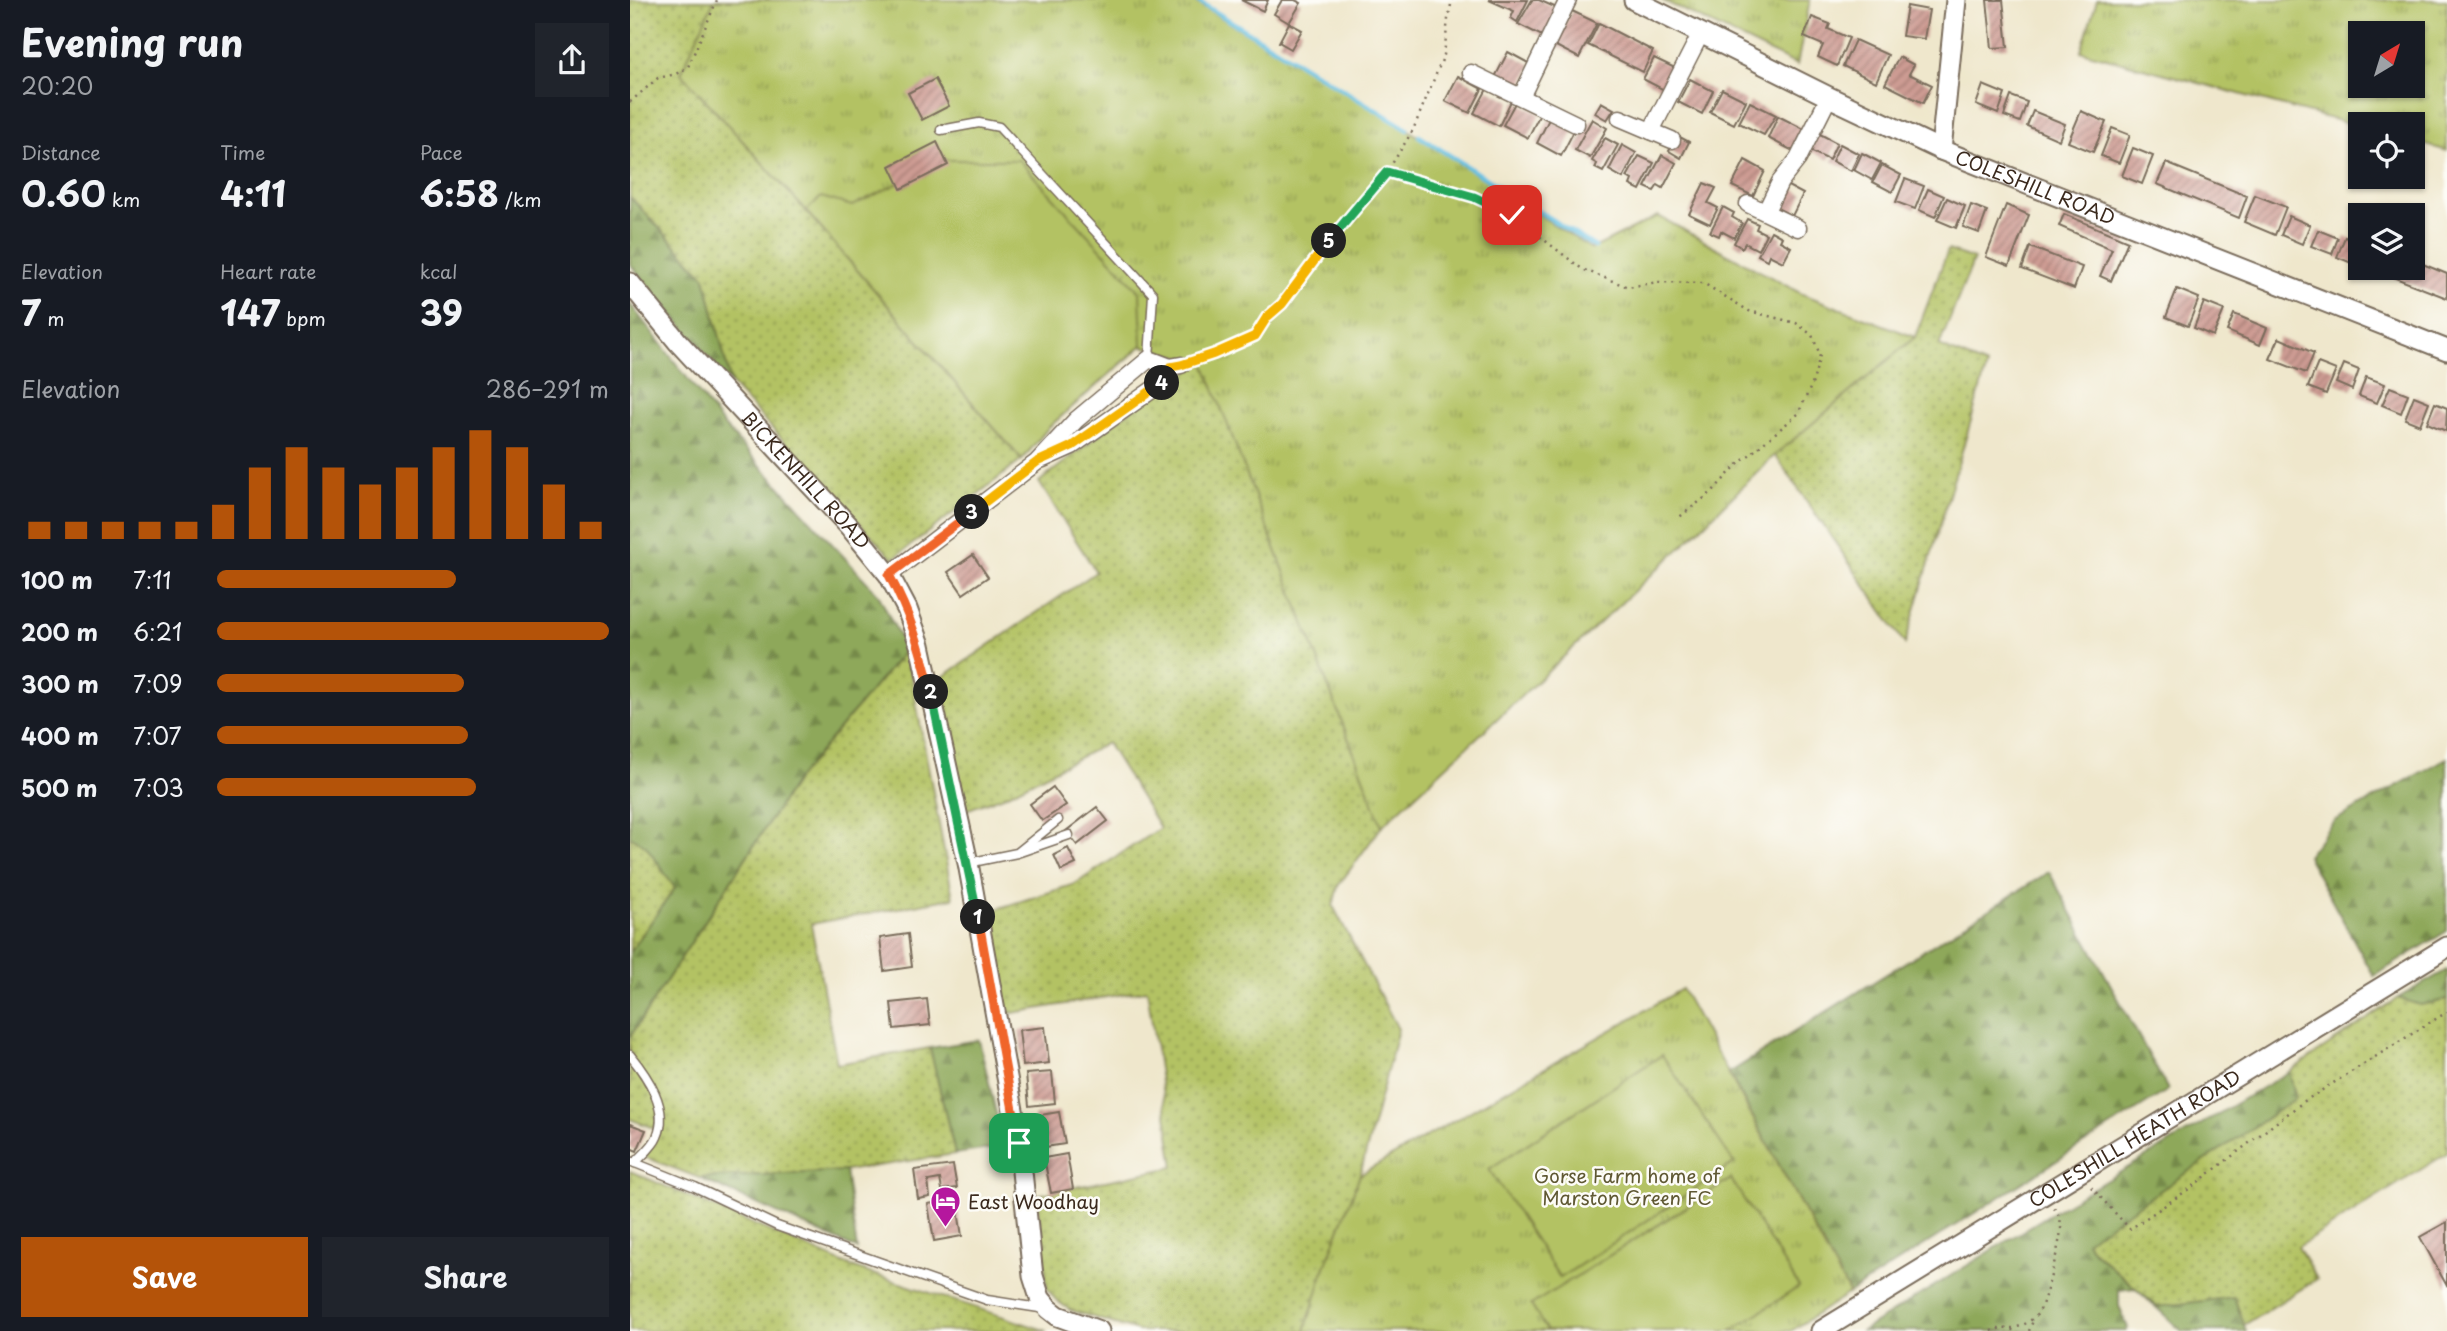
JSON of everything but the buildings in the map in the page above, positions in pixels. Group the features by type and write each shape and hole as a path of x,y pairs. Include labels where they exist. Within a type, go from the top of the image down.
{"street":[{"path":"1522,95 1568,0"},
{"name":"COLESHILL ROAD","path":"1634,0 1941,150 2447,350"},
{"path":"1941,150 1956,0"},
{"path":"1651,131 1701,33"},
{"path":"1471,73 1522,95 1576,124"},
{"path":"1766,212 1780,182 1798,159 1829,97"},
{"path":"1620,118 1672,140"},
{"path":"1748,204 1798,229"},
{"name":"BICKENHILL ROAD","path":"630,283 678,342 849,526 889,575 907,609 920,645 968,863 1019,1143 1033,1276 1040,1298 1054,1319"},
{"path":"889,575 1037,462 1076,420 1149,359 1175,366 1162,383 1072,446 1037,462"},
{"name":"COLESHILL HEATH ROAD","path":"1821,1331 2447,947"},
{"path":"1054,1319 1099,1331"}],"lane":[{"path":"941,130 979,123 999,127 1153,293 1149,359"},
{"path":"1017,853 1058,820"},
{"path":"968,863 1017,853 1069,835"},
{"path":"630,1055 654,1091 661,1124 656,1139 633,1162 695,1187 777,1226 987,1300 1054,1319"}],"path":[{"path":"630,102 658,78 676,74 688,67 717,0"},
{"path":"1175,366 1255,336 1267,317 1282,304 1326,244 1387,172 1413,130 1444,55 1452,0"},
{"path":"1387,172 1474,197 1512,215 1582,269 1628,288 1658,282 1703,283 1749,311 1796,323 1812,335 1820,355 1813,382 1798,414 1735,467 1712,492 1677,519"},
{"path":"2078,1173 2130,1228 2189,1189 2303,1102 2447,1012"},
{"path":"1991,1331 2020,1326 2040,1311 2062,1229 2058,1214 2042,1195"},
{"path":"2029,1331 2035,1315"},
{"path":"2011,1328 2017,1331"}],"green space":[{"path":"630,0 715,0 681,73 806,211 1022,460 893,559 731,384 705,277 630,197"},
{"path":"714,0 1192,0 1404,127 1592,249 1658,216 1800,293 1915,337 1775,455 1678,550 1382,826 1204,363 1142,346 1048,428 1022,460 806,211 681,73"},
{"path":"1662,0 1810,0 1797,65"},
{"path":"2097,0 2447,0 2447,151 2425,145 2425,112 2348,112 2348,123 2081,51"},
{"path":"946,160 1019,160 1140,292 1142,345 1048,428 1022,460 806,211 821,197 852,206"},
{"path":"630,197 705,277 731,384 630,264"},
{"path":"1948,250 1974,259 1939,346 1987,366 1905,644 1775,455 1915,337"},
{"path":"630,304 726,428 878,594 906,649 796,780 630,1037 630,952 675,888 646,846 630,836"},
{"path":"1204,362 1382,826 1338,886 1333,906 1398,1029 1360,1175 1325,1267 1305,1331 1138,1331 1070,1310 1056,1300 1047,1288 1037,1195 1174,1167 1147,990 1001,1015 984,913 1075,884 1160,828 1107,743 1006,795 961,812 937,681 1096,572 1039,482 1153,393"},
{"path":"906,649 953,898 811,924 837,1064 930,1048 955,1154 845,1171 699,1178 645,1157 656,1129 630,1119 630,1037 796,780"},
{"path":"2447,758 2447,931 2374,976 2307,856 2334,821"},
{"path":"630,836 646,846 675,888 630,952"},
{"path":"2049,872 2168,1090 1849,1293 1729,1073"},
{"path":"2447,970 2447,1000 2420,1005 2398,998"},
{"name":"Gorse Farm home of Marston Green FC","path":"1682,989 1849,1293 1791,1331 1305,1331 1325,1267 1360,1175"},
{"path":"2398,998 2420,1005 2447,1000 2447,1153 2298,1247 2317,1279 2244,1325 2234,1297 2157,1307 2085,1241 2296,1098 2289,1072"},
{"path":"979,1040 1004,1147 955,1154 930,1048"},
{"path":"1662,1055 1734,1163 1560,1278 1489,1169"},
{"path":"2289,1072 2296,1098 2086,1241 2094,1252 2157,1307 2234,1297 2246,1331 2182,1331 2135,1288 2119,1290 2119,1306 2128,1328 2126,1331 1862,1331 2058,1209"},
{"path":"630,1171 857,1269 1047,1331 630,1331"},
{"path":"845,1171 857,1249 699,1178"},
{"path":"1731,1179 1799,1287 1730,1331 1547,1331 1531,1305"}],"waterway":[{"path":"1196,0 1407,129"},
{"path":"1419,136 1595,247"}],"place":[{"name":"East Woodhay","path":"945,1229"}],"route":[{"path":"1019,1143 968,863 944,748 920,645 907,609 889,575 1037,462 1072,446 1162,383 1170,367 1214,354 1255,336 1267,317 1282,304 1326,244 1387,172 1474,197 1512,215"}]}
